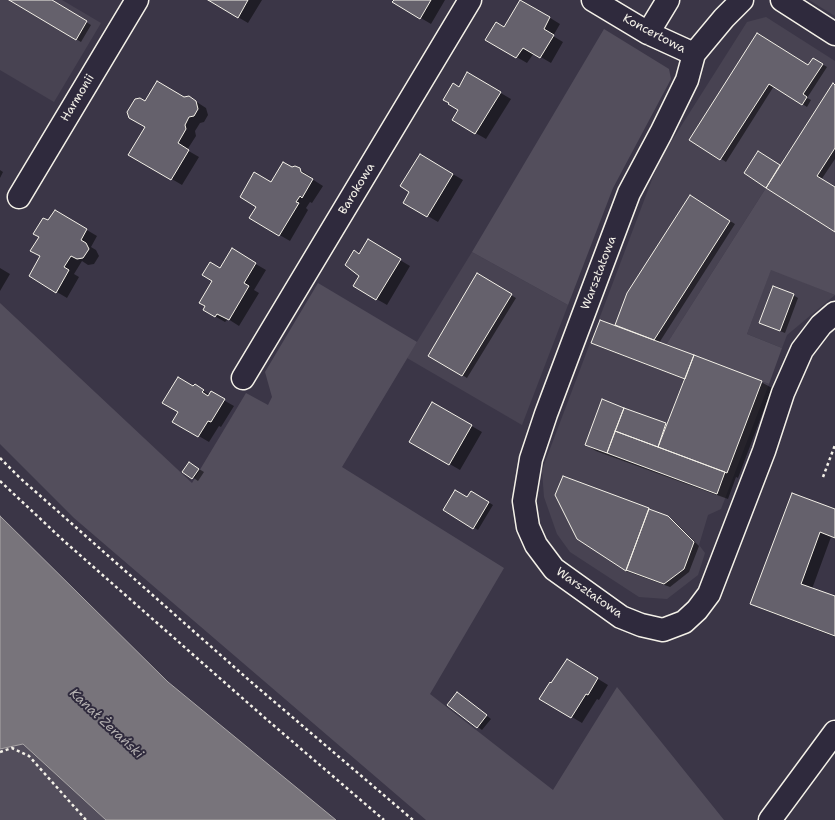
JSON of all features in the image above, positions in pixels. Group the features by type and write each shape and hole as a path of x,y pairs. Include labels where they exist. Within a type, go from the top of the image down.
{"street":[{"name":"Harmonii","path":"19,197 137,0"},
{"name":"Barokowa","path":"243,378 470,0"},
{"name":"Koncertowa","path":"593,0 648,33 694,54 724,18 742,0"},
{"path":"648,33 668,0"},
{"path":"782,0 835,34"},
{"name":"Warsztatowa","path":"694,54 687,80 629,193 546,414 531,459 524,501 528,527 536,545 554,569 621,616 641,625 663,630 684,622 709,594 764,451 783,393 802,350 821,324 835,313"},
{"path":"770,820 835,732"}],"path":[{"path":"823,477 835,445"},
{"path":"0,458 20,478 197,634 413,820"},
{"path":"0,481 64,541 241,698 384,820"},
{"path":"0,752 12,748 29,756 86,820"}],"shaded area":[{"path":"0,0 62,0 101,23 54,102 0,70"},
{"path":"809,0 835,0 835,16"},
{"path":"766,17 835,61 835,232 766,188 666,345 769,384 721,509 708,515 699,545 705,553 698,575 667,599 639,597 570,552 557,534 544,497 542,470 659,161 747,22"},
{"path":"604,29 669,69 671,79 613,188 568,305 472,252"},
{"path":"766,188 835,232 835,295 771,270 747,334 782,348 769,384 666,345"},
{"path":"472,252 568,305 522,425 407,358"},
{"path":"771,269 835,295 787,335 782,348 747,334"},
{"path":"318,283 417,342 342,467 504,568 430,694 553,790 617,687 724,820 426,820 74,518 0,444 0,303 192,483 246,393 268,405 272,397 265,372"},
{"path":"23,744 106,820 0,820 0,749"}],"water":[{"name":"Kanał Żerański","path":"0,516 168,682 336,820 106,820 23,744 0,749"}],"building":[{"path":"9,0 52,0 87,21 76,40"},
{"path":"208,0 248,0 238,18"},
{"path":"394,0 431,0 420,19 392,2"},
{"path":"520,0 550,17 544,29 554,35 540,58 523,48 516,58 485,40 496,22 504,27"},
{"path":"757,33 808,65 813,58 823,64 803,94 807,97 802,105 769,84 720,160 689,140"},
{"path":"467,72 501,92 475,134 452,120 458,110 443,100 453,83 459,87"},
{"path":"157,81 184,97 189,96 196,101 198,109 194,116 189,117 185,125 186,129 178,143 189,150 171,180 128,155 145,127 129,118 127,112 135,99 140,98 145,101"},
{"path":"833,83 835,85 835,148 817,176 835,187 835,232 766,188"},
{"path":"758,151 780,165 766,188 744,173"},
{"path":"420,154 453,174 427,217 403,203 409,192 400,186"},
{"path":"283,162 292,167 295,166 300,168 301,172 313,179 302,198 300,196 296,202 299,203 279,236 249,218 256,207 240,197 254,172 271,182"},
{"path":"690,195 730,221 654,340 615,325 627,293"},
{"path":"55,210 87,229 81,240 86,243 89,249 83,258 77,259 71,256 64,267 69,270 56,293 29,276 40,256 30,251 39,237 33,234 43,218 48,220"},
{"path":"368,239 401,259 376,300 353,286 359,276 345,265 354,250 359,254"},
{"path":"232,248 256,263 244,283 249,286 229,320 217,314 215,317 203,310 205,306 199,303 212,281 202,275 210,262 220,268"},
{"path":"477,273 512,294 462,376 428,356"},
{"path":"773,286 794,294 780,331 759,323"},
{"path":"600,320 694,355 685,379 591,343"},
{"path":"694,355 762,381 727,473 658,447"},
{"path":"178,377 193,386 195,384 204,390 202,392 208,396 211,391 225,399 211,422 208,421 198,437 172,422 178,412 162,403"},
{"path":"602,399 624,408 607,453 585,445"},
{"path":"432,402 472,425 449,465 409,442"},
{"path":"624,408 666,423 658,447 615,431"},
{"path":"615,431 725,472 717,494 607,453"},
{"path":"189,462 199,469 192,479 182,472"},
{"path":"563,476 649,508 626,571 577,539 555,495"},
{"path":"455,490 467,497 471,491 489,502 473,529 443,510"},
{"path":"792,493 835,509 835,538 820,532 801,584 835,596 835,636 750,604"},
{"path":"649,509 668,516 694,542 684,569 664,584 626,570"},
{"path":"567,659 598,678 588,695 586,694 571,718 539,699"},
{"path":"457,692 487,715 477,728 447,705"}]}
